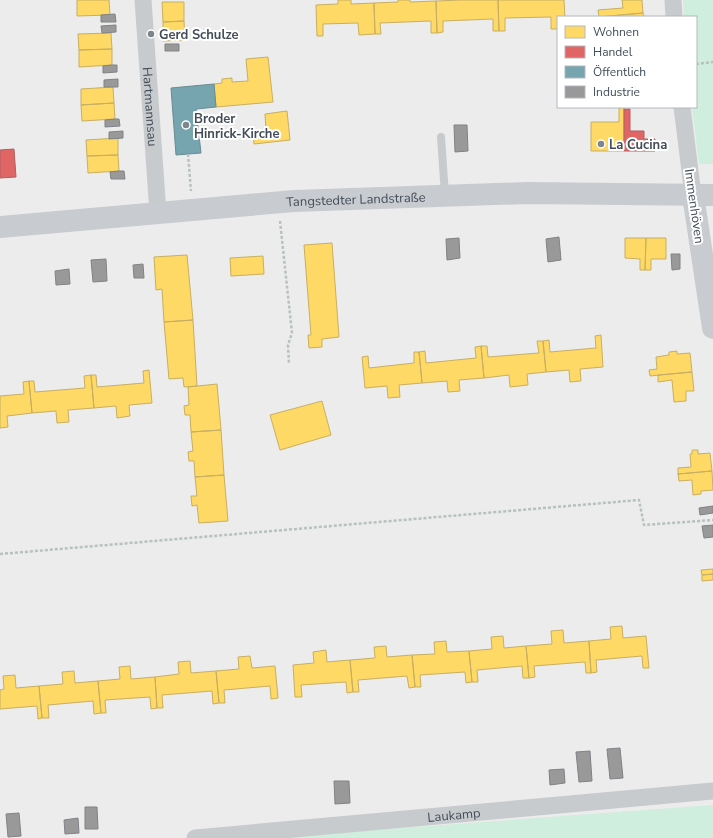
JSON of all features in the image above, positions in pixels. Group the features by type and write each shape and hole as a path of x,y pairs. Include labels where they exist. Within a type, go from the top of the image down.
{"street":[{"name":"Hartmannsau","path":"143,0 158,213"},
{"path":"673,0 674,16"},
{"name":"Immenhöven","path":"682,108 703,195 713,328"},
{"name":"Tangstedter Landstraße","path":"0,227 278,203 527,193 703,195"},
{"name":"Laukamp","path":"195,838 713,791"}],"lane":[{"path":"441,137 445,196"}],"path":[{"path":"697,64 713,62"},
{"path":"188,154 193,210"},
{"path":"278,203 292,333 288,345 288,364"},
{"path":"0,554 638,500 644,525 713,520"}],"green space":[{"path":"683,0 713,0 713,164 699,164 692,108 697,108 697,16 684,16"},
{"path":"713,805 713,838 265,838"}],"building: Wohnen":[{"path":"77,0 109,0 110,15 77,16"},
{"path":"338,0 351,0 351,4 374,3 375,34 359,35 358,23 323,24 323,36 317,36 316,5 338,4"},
{"path":"398,0 410,0 410,2 436,1 437,33 431,33 431,21 380,23 381,34 375,34 374,3 398,2"},
{"path":"498,0 499,31 493,31 493,19 443,21 443,32 437,33 436,1"},
{"path":"498,0 564,0 565,16 557,16 557,29 551,29 551,17 505,18 505,31 499,31"},
{"path":"622,0 642,0 643,13 599,16 598,10 623,8"},
{"path":"162,2 184,2 184,21 163,22"},
{"path":"643,13 644,16 610,16"},
{"path":"184,21 185,40 163,41 163,22"},
{"path":"111,33 112,49 79,50 78,34"},
{"path":"112,49 112,65 79,67 79,50"},
{"path":"268,57 273,102 216,107 214,84 222,83 222,79 232,78 232,82 248,81 246,59"},
{"path":"113,87 114,103 81,105 81,89"},
{"path":"114,103 115,119 82,121 81,105"},
{"path":"619,108 624,108 624,151 591,151 591,122 619,122"},
{"path":"287,111 290,140 254,144 253,132 266,130 265,114"},
{"path":"118,138 118,155 87,156 86,140"},
{"path":"118,155 119,171 88,173 87,156"},
{"path":"625,238 646,238 645,270 640,270 640,259 625,258"},
{"path":"646,238 666,238 666,259 651,259 651,270 645,270"},
{"path":"332,243 339,337 322,339 322,347 309,348 308,335 311,335 304,245"},
{"path":"187,255 193,320 164,322 162,289 156,290 154,257"},
{"path":"263,256 264,274 231,276 230,258"},
{"path":"193,320 197,386 184,387 183,378 169,379 164,322"},
{"path":"601,335 603,367 580,369 581,381 570,382 569,370 546,372 543,341 549,340 550,352 596,348 595,336"},
{"path":"537,341 543,341 546,372 527,374 528,385 510,387 509,375 484,378 481,346 487,346 488,357 539,353"},
{"path":"481,346 484,378 459,380 460,391 448,392 447,381 422,383 419,352 425,351 426,363 476,358 475,347"},
{"path":"677,351 677,354 690,353 692,372 650,376 649,370 657,369 656,357 669,355 669,352"},
{"path":"414,352 419,352 422,383 399,385 400,397 388,398 387,386 365,388 362,357 368,356 369,368 414,363"},
{"path":"149,370 152,403 129,405 130,416 117,418 116,406 94,408 91,375 96,375 97,387 144,383 143,371"},
{"path":"692,372 694,391 686,391 686,401 674,402 672,380 658,382 658,375"},
{"path":"91,375 94,408 68,410 69,422 57,423 56,411 32,413 29,381 34,381 35,392 85,388 84,376"},
{"path":"29,381 32,413 7,416 8,427 0,428 0,396 24,394 23,382"},
{"path":"217,384 221,430 191,432 190,415 185,415 184,406 189,405 188,387"},
{"path":"322,401 331,435 280,450 270,415"},
{"path":"221,430 224,475 195,477 194,461 189,461 188,452 193,451 191,432"},
{"path":"692,450 698,450 698,454 710,453 712,471 678,474 678,468 691,467 690,454 692,454"},
{"path":"712,471 713,490 701,491 701,494 693,495 692,480 679,481 678,474"},
{"path":"224,475 228,521 199,523 197,505 192,506 191,496 197,496 195,477"},
{"path":"713,569 713,574 702,575 701,570"},
{"path":"713,574 713,580 702,581 702,575"},
{"path":"622,626 623,638 646,636 649,668 643,668 642,656 596,660 597,672 591,673 589,641 611,639 610,627"},
{"path":"563,630 564,643 589,641 591,673 586,673 585,662 534,666 535,677 529,678 526,646 552,644 551,631"},
{"path":"503,636 504,648 526,646 529,678 523,678 522,666 477,670 478,682 472,682 469,651 492,649 491,637"},
{"path":"446,641 447,652 469,651 472,682 466,683 465,672 420,675 421,687 415,687 412,655 435,654 434,642"},
{"path":"386,646 387,657 412,655 415,687 409,688 407,676 358,680 359,692 353,692 350,660 375,658 374,647"},
{"path":"326,650 327,662 350,660 353,692 347,693 346,682 301,685 302,697 295,697 293,665 314,663 313,652"},
{"path":"250,656 252,668 275,666 278,698 271,699 270,686 224,690 225,703 219,703 216,671 239,669 238,657"},
{"path":"190,661 191,673 216,671 219,703 213,704 212,691 162,695 163,708 157,708 155,677 179,674 178,662"},
{"path":"130,666 131,679 155,677 157,708 151,709 150,697 105,700 106,713 101,713 98,681 120,679 119,667"},
{"path":"74,671 75,683 98,681 101,713 94,714 93,701 48,705 49,718 42,718 39,686 63,684 62,672"},
{"path":"15,675 16,688 39,686 42,718 38,719 37,706 0,709 0,690 4,689 3,676"}],"building: Handel":[{"path":"624,109 630,109 630,131 644,131 644,139 655,139 655,151 624,151"},
{"path":"14,149 16,177 0,178 0,150"}],"building: Öffentlich":[{"name":"Broder Hinrick-Kirche","path":"214,84 216,107 196,109 201,153 176,155 171,88"}],"building: Industrie":[{"path":"115,14 116,22 101,22 101,15"},
{"path":"116,25 116,32 102,33 101,26"},
{"path":"165,44 179,44 179,51 165,51"},
{"path":"117,65 117,72 103,73 103,66"},
{"path":"118,79 118,87 104,87 104,80"},
{"path":"119,119 120,126 105,127 105,120"},
{"path":"454,125 467,125 468,151 455,152"},
{"path":"123,131 123,138 109,139 109,132"},
{"path":"124,171 125,179 111,179 110,172"},
{"path":"559,237 561,260 548,262 546,239"},
{"path":"459,238 460,258 447,260 446,239"},
{"path":"671,254 680,254 680,269 672,270"},
{"path":"106,259 107,281 93,282 91,260"},
{"path":"143,264 144,278 134,278 133,265"},
{"path":"69,269 70,284 56,285 55,271"},
{"path":"713,506 713,513 700,515 699,508"},
{"path":"713,525 713,537 704,538 702,526"},
{"path":"620,748 623,778 610,779 607,749"},
{"path":"590,751 592,781 579,782 576,752"},
{"path":"564,769 565,783 550,785 549,770"},
{"path":"334,781 349,781 350,803 335,804"},
{"path":"85,807 97,807 98,829 85,829"},
{"path":"19,813 21,836 8,837 6,814"},
{"path":"78,818 79,833 65,834 64,820"}],"place":[{"name":"Gerd Schulze","path":"151,34"},
{"name":"Broder Hinrick-Kirche","path":"186,125"},
{"name":"La Cucina","path":"601,144"}]}
